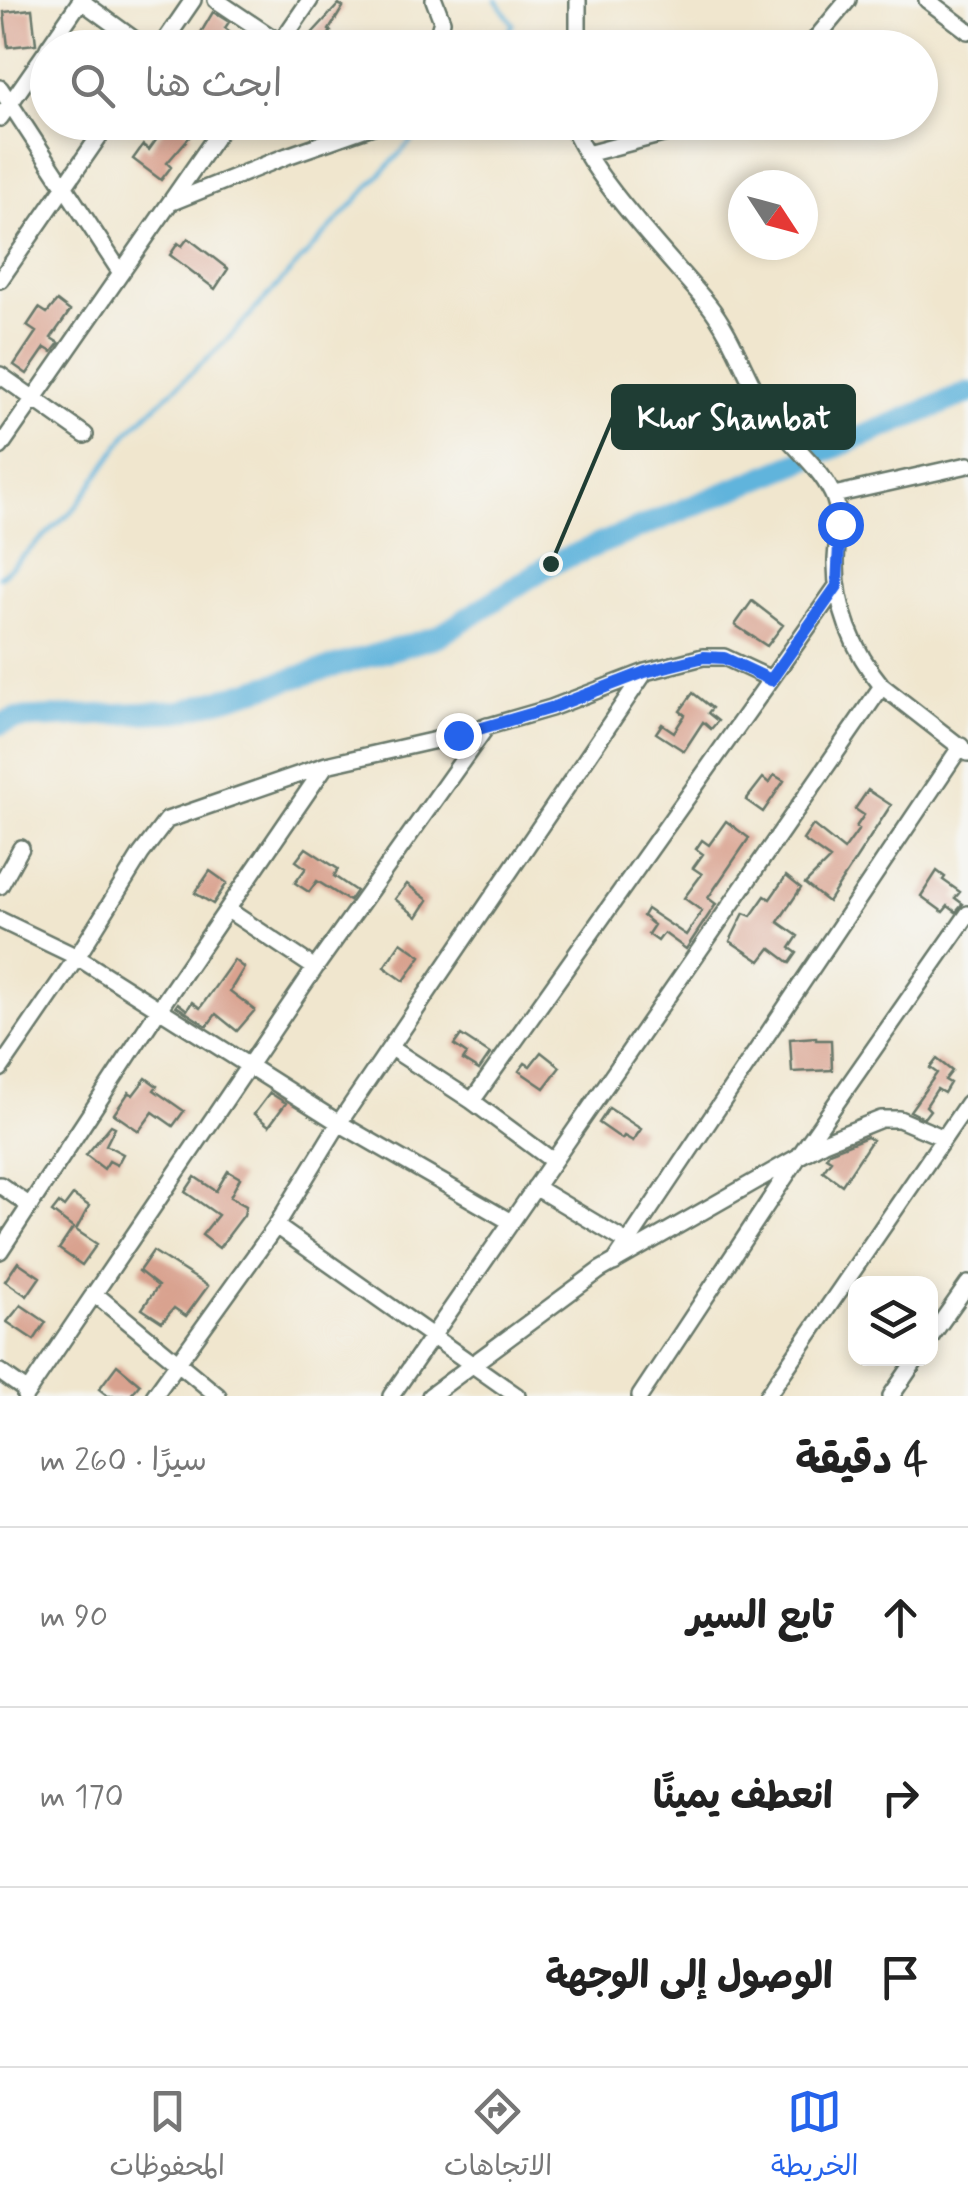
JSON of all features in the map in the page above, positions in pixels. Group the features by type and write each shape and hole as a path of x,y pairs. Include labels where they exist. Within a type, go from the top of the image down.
{"street":[{"path":"60,30 80,0 121,30"},
{"path":"172,30 193,0"},
{"path":"216,0 257,30"},
{"path":"289,30 310,0"},
{"path":"434,0 442,20 439,30"},
{"path":"578,0 578,30"},
{"path":"823,30 848,0"},
{"path":"927,0 968,31"},
{"path":"0,118 30,75"},
{"path":"0,88 30,135"},
{"path":"33,140 121,273"},
{"path":"0,280 97,140"},
{"path":"0,447 210,140"},
{"path":"170,203 333,140"},
{"path":"580,140 725,326 767,411 834,495 840,524 837,586 860,659 882,686 965,750 614,1263"},
{"path":"587,154 640,140"},
{"path":"0,375 85,435"},
{"path":"834,495 968,465"},
{"path":"472,1101 837,586"},
{"path":"3,1058 77,958 166,820 326,765 551,708 645,672 704,657 724,658 771,680"},
{"path":"154,1396 276,1226 339,1124 645,672"},
{"path":"391,1396 882,686"},
{"path":"0,1372 27,1394 315,968 487,726"},
{"path":"0,1251 326,765"},
{"path":"0,886 21,848"},
{"path":"228,910 315,968"},
{"path":"640,1396 797,1159 968,914"},
{"path":"0,920 77,958 250,1064 339,1124 511,1222"},
{"path":"391,1048 553,1161"},
{"path":"767,1396 944,1138 963,1122 968,1103"},
{"path":"430,1396 470,1363 614,1263 824,1142 881,1119 899,1119 944,1138"},
{"path":"0,1185 30,1206"},
{"path":"535,1188 628,1242"},
{"path":"276,1226 517,1396"},
{"path":"938,1327 968,1284"},
{"path":"94,1294 218,1396"},
{"path":"891,1396 912,1366"}],"building":[{"path":"339,4 343,7 329,30 315,30"},
{"path":"32,9 34,30 30,30 30,45 8,47 4,12"},
{"path":"213,12 229,22 228,30 202,30"},
{"path":"156,140 187,140 167,163 171,167 161,180 133,159 143,145 149,150"},
{"path":"188,238 228,269 215,289 170,255 178,243 182,246"},
{"path":"57,301 70,311 51,338 59,343 52,352 45,348 27,374 14,365 36,332 27,326 39,308 47,313"},
{"path":"752,601 783,625 767,646 735,625"},
{"path":"693,693 712,708 708,713 718,721 711,729 703,722 684,751 656,733 662,724 674,732 685,715 680,711"},
{"path":"774,775 784,781 763,812 746,800 763,778 769,783"},
{"path":"868,790 891,805 828,902 805,884 830,859 803,840 813,825 844,850 859,829 856,827 864,815 855,809"},
{"path":"726,821 749,838 708,898 716,904 686,949 664,933 658,941 648,934 654,925 643,916 647,909 686,935 702,911 684,898 702,874 693,868 703,854 696,849 702,840 709,845"},
{"path":"306,848 338,869 334,876 356,891 349,901 317,881 309,892 295,883 306,868 296,861"},
{"path":"210,871 227,883 213,904 195,893"},
{"path":"937,871 960,892 955,898 963,904 956,912 948,906 943,912 921,896"},
{"path":"786,876 801,888 778,922 798,936 790,948 797,953 790,963 770,948 760,961 730,941 744,913 751,916 765,896 770,899"},
{"path":"407,884 428,900 417,917 395,899"},
{"path":"401,942 421,956 404,981 384,967"},
{"path":"234,960 244,968 230,991 255,1010 237,1031 216,1014 207,1026 176,1006 178,1003 187,1010 192,1002 200,1008"},
{"path":"461,1035 490,1054 479,1070 463,1060 467,1054 454,1045"},
{"path":"790,1039 831,1040 832,1070 792,1072"},
{"path":"541,1052 560,1067 544,1088 519,1071 525,1063 530,1066"},
{"path":"937,1059 952,1071 945,1080 950,1083 944,1093 937,1089 926,1106 930,1110 924,1118 910,1111 937,1073 930,1068"},
{"path":"146,1078 157,1086 154,1090 184,1111 173,1126 153,1112 139,1131 114,1114 129,1092 133,1095"},
{"path":"270,1093 286,1103 269,1126 254,1114"},
{"path":"609,1108 641,1129 633,1141 624,1136 622,1139 599,1123"},
{"path":"111,1125 115,1127 106,1145 123,1154 117,1165 109,1161 104,1169 86,1155"},
{"path":"867,1137 872,1140 842,1185 823,1171 831,1160 826,1157 829,1152"},
{"path":"228,1171 240,1178 230,1197 246,1206 244,1215 219,1248 202,1235 218,1215 185,1192 195,1177 216,1191"},
{"path":"73,1195 89,1206 76,1230 97,1244 82,1265 59,1249 73,1228 52,1212 59,1203 64,1207"},
{"path":"153,1251 208,1286 186,1316 174,1308 162,1322 142,1309 158,1286 139,1271"},
{"path":"18,1262 40,1277 27,1296 5,1281"},
{"path":"21,1305 46,1322 34,1340 7,1322"},
{"path":"117,1365 140,1384 130,1396 108,1396 99,1389"}],"waterway":[{"path":"496,0 513,24 509,30"},
{"path":"0,577 76,507 130,430 226,341 412,140"},
{"path":"0,724 15,719 181,711 439,636 551,564 968,393"}],"place":[{"name":"Khor Shambat","path":"551,564"}],"route":[{"path":"458,735 551,708 645,672 704,657 724,658 771,680 837,586 840,524"}]}
